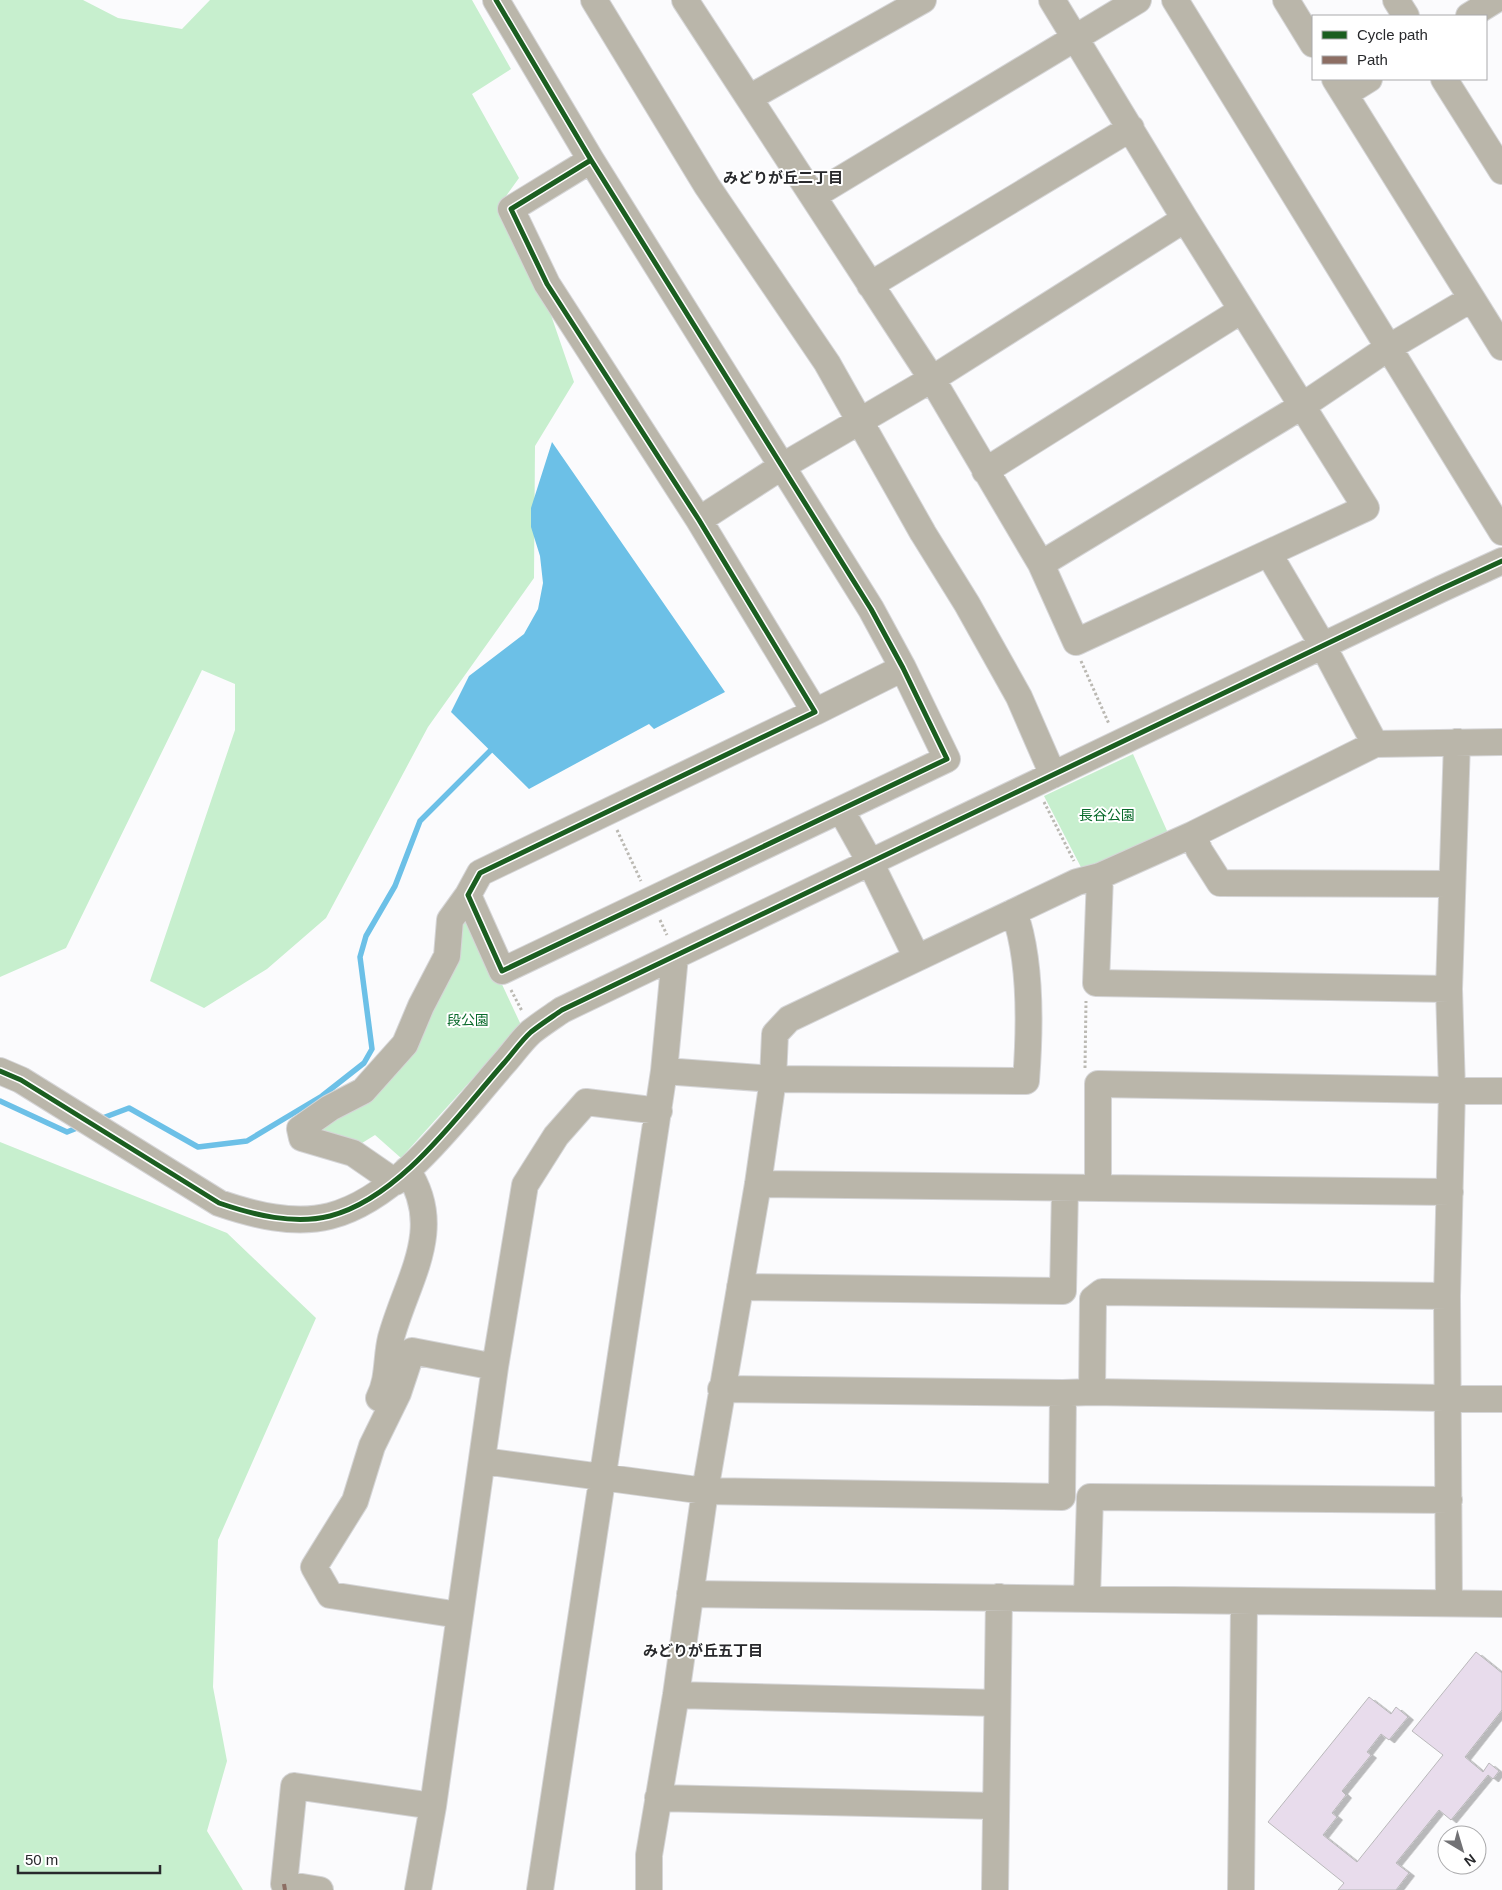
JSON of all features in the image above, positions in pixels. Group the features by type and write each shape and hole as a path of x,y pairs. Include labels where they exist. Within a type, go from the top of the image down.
{"street":[{"path":"468,894 502,971 947,759 903,668 871,609 591,160 496,0"},
{"path":"594,0 708,186 817,347 861,421 924,533 967,604 1018,697 1053,775"},
{"path":"749,98 923,0"},
{"path":"688,1 932,379 1041,564 1076,642 1366,508 1185,220 1076,36 1052,0"},
{"path":"813,196 1138,0"},
{"path":"1174,0 1502,532"},
{"path":"1286,0 1312,42"},
{"path":"1396,0 1405,15"},
{"path":"1471,15 1495,0"},
{"path":"1365,80 1340,86 1502,347"},
{"path":"1445,80 1502,171"},
{"path":"870,285 1131,128"},
{"path":"591,160 511,209 547,284 699,520 815,712"},
{"path":"699,520 781,467 932,379 1185,220"},
{"path":"1041,564 1302,406 1388,348 1471,299"},
{"path":"985,471 1242,310"},
{"path":"1269,554 1375,744"},
{"path":"0,1071 21,1080 219,1203 250,1214 310,1219 331,1216 381,1192 401,1176 531,1032 562,1010 673,949 870,862 1502,562"},
{"path":"459,1615 330,1595 304,1554 341,1497 357,1440 385,1386 391,1339 423,1247 426,1219 422,1198 417,1185 353,1153 302,1138 300,1130 330,1108 363,1091 405,1044 420,1006 447,956 450,920 480,873 903,668"},
{"path":"1449,1603 1448,1500 1450,1398 1447,1296 1452,1090 1448,988 1457,742"},
{"path":"649,1890 649,1855 676,1694 705,1492 758,1184 773,1079 775,1034 789,1018 1077,882 1100,876 1194,834 1375,744 1502,742"},
{"path":"841,810 870,862 916,958"},
{"path":"1194,834 1199,850 1220,883 1452,884"},
{"path":"1100,876 1096,984 1448,988"},
{"path":"664,1071 773,1079 1026,1081 1030,1031 1021,932 1014,912"},
{"path":"540,1890 659,1111 664,1071 673,949"},
{"path":"1098,1188 1098,1084 1502,1091"},
{"path":"418,1890 433,1806 495,1367 525,1185 556,1136 586,1102 659,1111"},
{"path":"758,1184 1450,1192"},
{"path":"740,1287 1063,1291 1065,1188"},
{"path":"1092,1392 1093,1299 1102,1292 1447,1296"},
{"path":"314,1567 356,1500 372,1446 398,1393 412,1351 495,1367"},
{"path":"722,1389 1092,1392 1502,1399"},
{"path":"483,1461 705,1492 1062,1497 1063,1393"},
{"path":"1087,1598 1090,1497 1448,1500"},
{"path":"690,1594 1087,1598 1244,1603 1502,1604"},
{"path":"995,1890 1000,1597"},
{"path":"1242,1890 1244,1603"},
{"path":"676,1694 997,1703"},
{"path":"320,1890 284,1884 294,1786 433,1806"},
{"path":"658,1798 995,1806"}],"path":[{"path":"1076,642 1077,653 1118,745"},
{"path":"609,811 673,949"},
{"path":"509,986 525,1018"}],"green space":[{"path":"0,0 83,0 118,18 182,29 210,0 472,0 511,69 472,94 519,178 501,203 541,286 574,382 535,446 534,578 428,727 326,918 267,969 204,1008 150,981 235,730 235,684 202,670 66,948 0,977"},
{"name":"長谷公園","path":"1133,754 1168,833 1084,873 1044,796"},
{"name":"段公園","path":"457,916 472,920 521,1025 401,1158 375,1135 354,1148 311,1135 364,1097"},
{"path":"0,1142 227,1233 316,1318 218,1540 213,1687 227,1761 207,1831 243,1890 0,1890"}],"water":[{"path":"552,442 725,692 654,729 649,724 529,789 451,712 469,676 524,634 538,609 543,583 540,556 531,527 531,508"}],"building":[{"path":"1476,1652 1502,1673 1502,1710 1465,1757 1483,1772 1489,1763 1499,1771 1493,1779 1488,1775 1451,1820 1439,1810 1396,1863 1409,1873 1396,1890 1338,1890 1344,1883 1268,1822 1369,1697 1391,1714 1396,1707 1408,1717 1389,1740 1381,1734 1367,1752 1371,1755 1342,1791 1346,1795 1332,1813 1337,1817 1323,1835 1357,1862 1443,1755 1412,1731"}],"waterway":[{"path":"100,1119 129,1108 198,1147 247,1141 322,1096 364,1063 372,1049 360,957 366,936 395,886 420,821 491,750"},
{"path":"0,1101 67,1132 82,1126"}],"marked path":[{"path":"284,1884 285,1890"}],"cycle path":[{"path":"496,0 591,160 871,609 903,668 947,759 502,971 468,895 480,873 815,712 699,520 547,284 511,209 591,160"},
{"path":"0,1071 21,1080 219,1203 260,1215 288,1219 316,1219 330,1216 356,1206 380,1192 404,1173 447,1130 527,1036 562,1010 1502,561"}],"district":[{"name":"みどりが丘二丁目","path":"783,177"},
{"name":"みどりが丘五丁目","path":"703,1650"}]}
